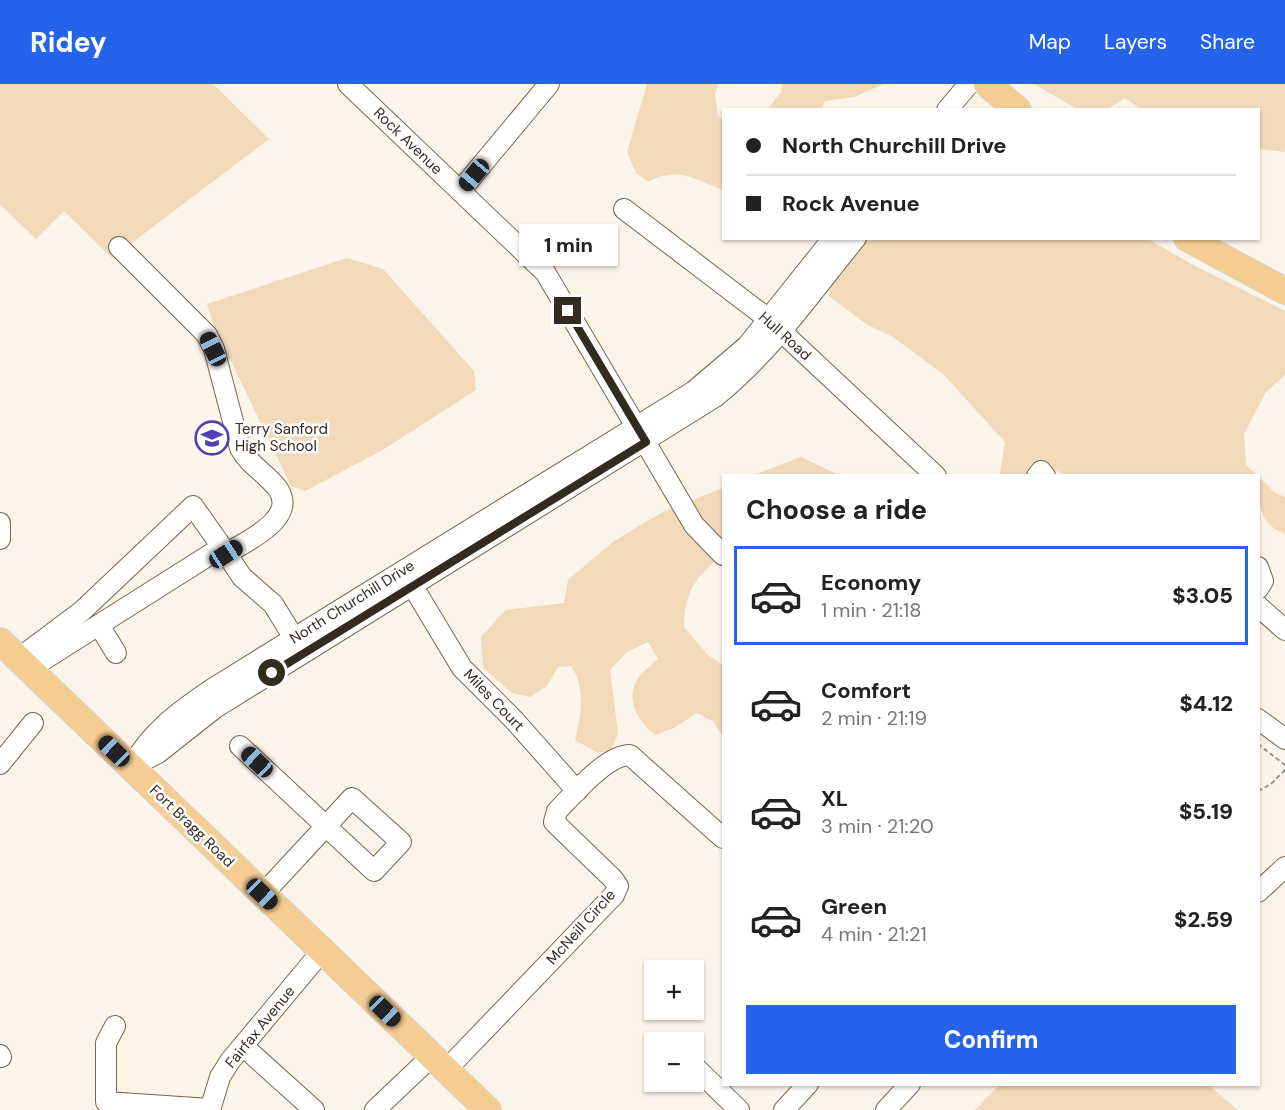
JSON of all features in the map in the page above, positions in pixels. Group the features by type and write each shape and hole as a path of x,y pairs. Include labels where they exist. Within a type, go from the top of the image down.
{"main road":[{"path":"987,84 1016,108"},
{"path":"1192,240 1285,291"},
{"name":"Fort Bragg Road","path":"0,641 488,1110"}],"street":[{"name":"Rock Avenue","path":"348,84 545,272 694,525 722,554"},
{"path":"460,191 549,84"},
{"path":"949,108 969,84"},
{"name":"Hull Road","path":"624,209 767,318 934,474"},
{"name":"North Churchill Drive","path":"642,435 747,346 831,240"},
{"name":"North Churchill Drive","path":"131,767 158,753 215,708 408,578 642,435 715,397 743,375 782,332 854,240"},
{"path":"23,664 99,625 278,520 283,510 278,489 244,457 240,448 213,349 207,335 119,247"},
{"path":"23,664 193,506 242,577 273,604 294,638"},
{"path":"0,523 0,539"},
{"name":"North Churchill Drive","path":"131,767 145,743 176,713 294,638 408,578"},
{"name":"Miles Court","path":"408,578 462,668 514,720 577,791"},
{"path":"1260,608 1285,630"},
{"path":"99,625 116,653"},
{"path":"1260,720 1282,730"},
{"path":"0,764 33,723"},
{"path":"240,747 326,826 262,894"},
{"name":"McNeill Circle","path":"439,1063 614,895 618,886 554,822 557,811 608,763 622,755 630,754 722,837"},
{"path":"1260,890 1285,867"},
{"name":"Fairfax Avenue","path":"210,1110 220,1077 322,951"},
{"path":"115,1026 106,1043 106,1102 210,1110"},
{"path":"243,1046 314,1110"},
{"path":"375,1110 439,1063"},
{"path":"704,1076 739,1110"},
{"path":"784,1110 806,1086"},
{"path":"886,1110 908,1086"}],"path":[{"path":"1260,746 1285,765"},
{"path":"1260,790 1271,784 1285,770"}],"shaded area":[{"path":"0,84 213,84 269,139 112,258 64,211 36,239 0,204"},
{"path":"647,84 718,84 715,95 718,116 722,118 722,190 678,174 659,177 648,182 636,173 627,152"},
{"path":"782,84 884,84 854,97 825,101 822,108 769,108 781,92"},
{"path":"1034,84 1285,84 1285,152 1260,149 1260,108 1140,108 1125,98 1110,108 1075,108"},
{"path":"858,240 1150,240 1195,266 1285,311 1285,375 1266,392 1244,434 1246,465 1256,474 1063,474 1041,469 1027,474 1000,474 1005,442 943,374 893,337 866,324 829,296 834,273"},
{"path":"347,258 383,269 474,371 476,390 381,451 305,491 291,486 230,359 225,361 207,304"},
{"path":"801,457 837,474 757,474"},
{"path":"1260,478 1274,492 1285,497 1285,534 1269,524 1261,511"},
{"path":"722,488 722,556 705,570 693,586 689,594 684,627 708,655 722,664 722,735 714,722 697,713 674,728 655,735 639,718 633,703 634,688 639,677 658,659 648,642 627,652 610,670 618,734 610,752 596,752 575,740 581,702 579,683 571,666 558,667 546,687 530,697 512,693 483,668 481,637 506,610 564,603 568,580 613,542 667,510"},
{"path":"998,1086 1210,1086 1238,1110 975,1110"}],"place":[{"name":"Terry Sanford High School","path":"212,438"}],"route":[{"path":"272,673 646,442 568,311"}]}
